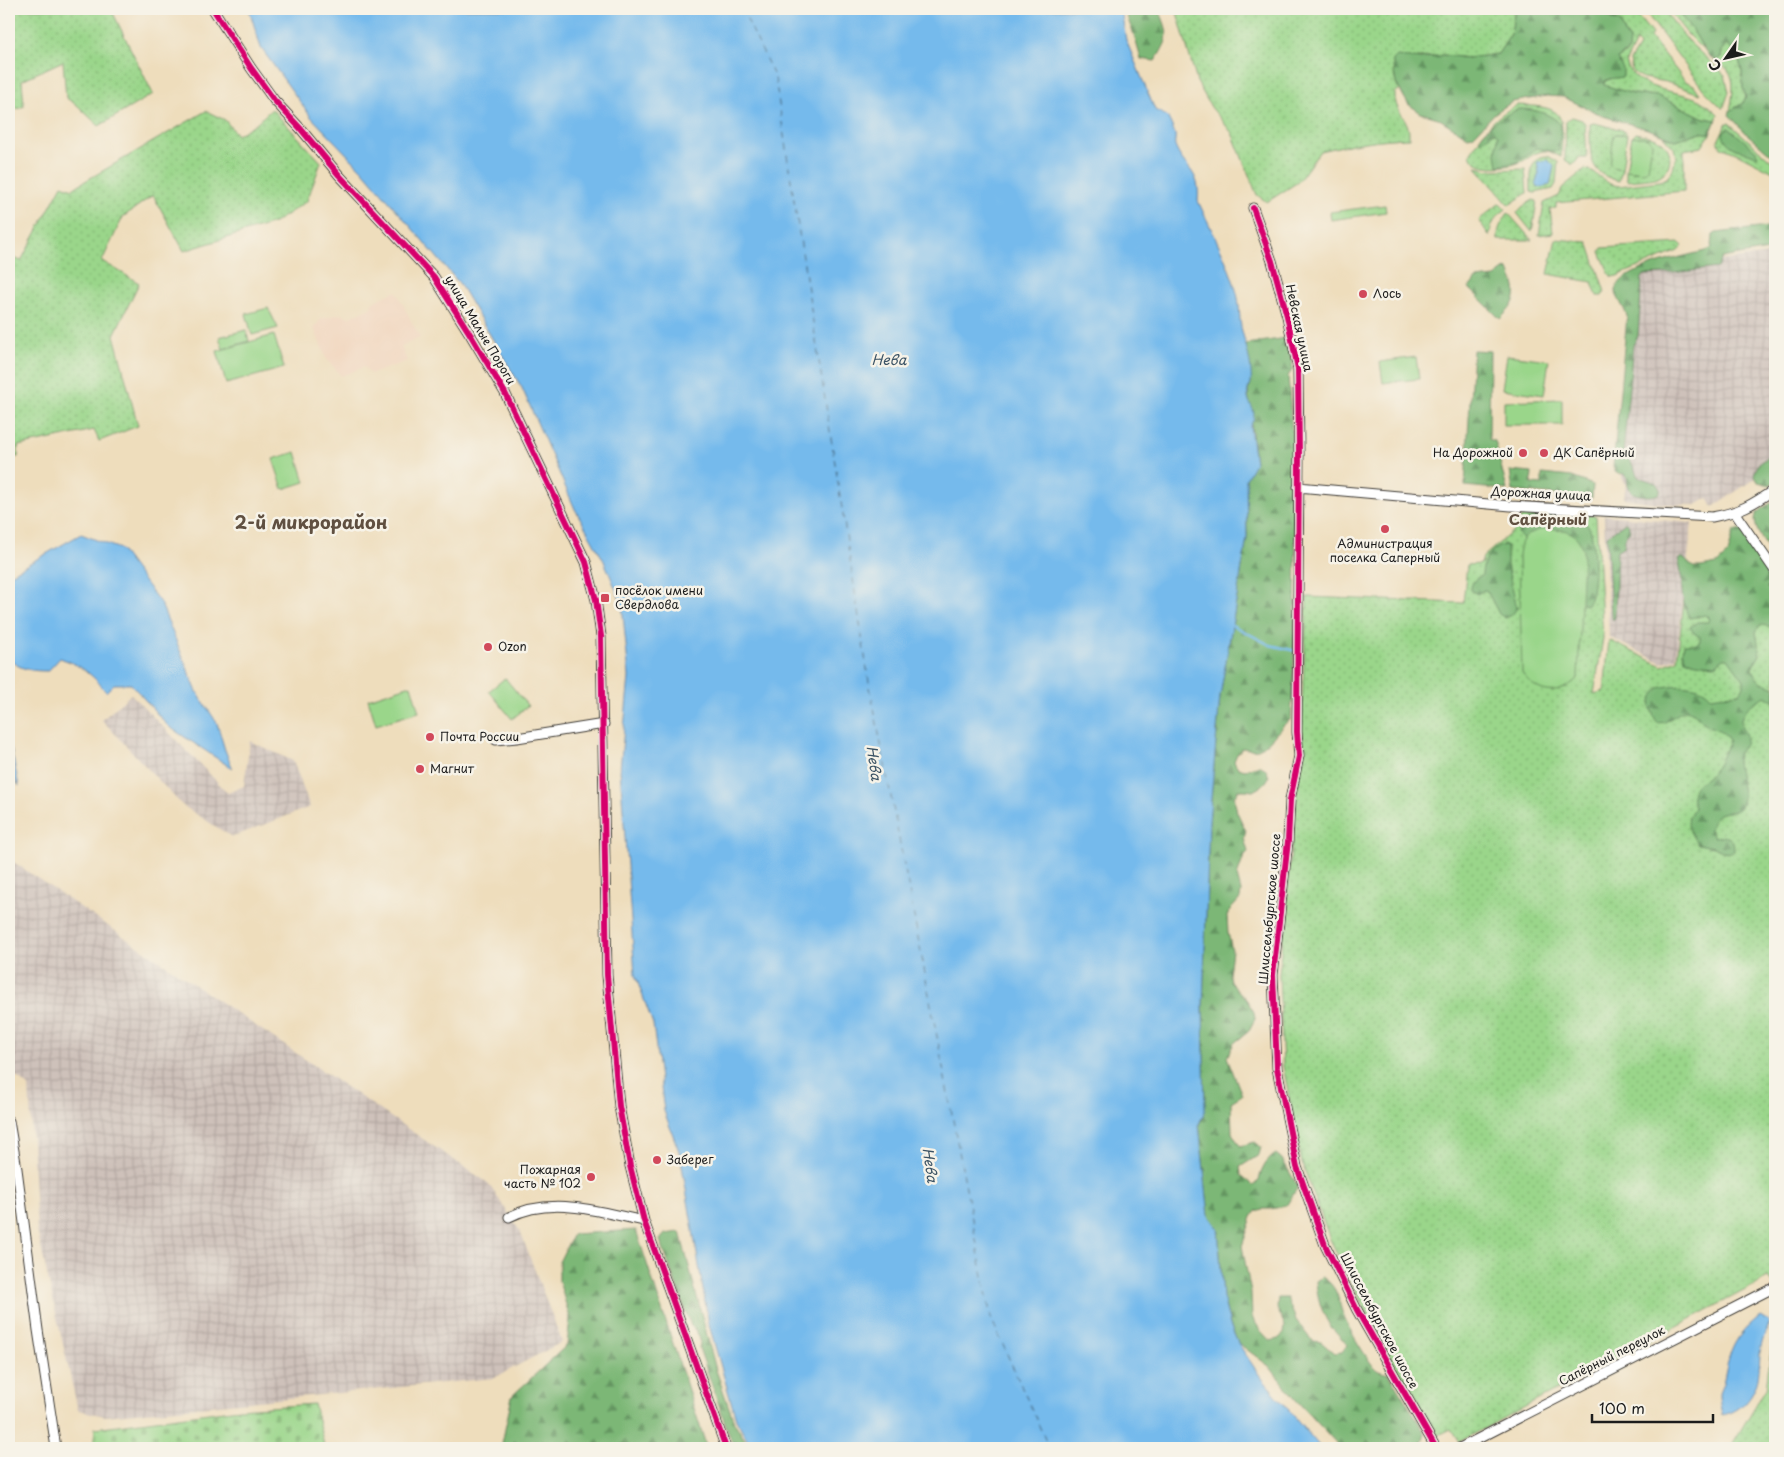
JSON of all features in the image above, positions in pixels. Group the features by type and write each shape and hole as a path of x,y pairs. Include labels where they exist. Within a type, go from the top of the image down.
{"street":[{"name":"улица Малые Пороги","path":"213,9 274,100 339,175 434,276 505,393 586,562 596,600 601,636 608,983 618,1106 630,1166 644,1221 726,1448"},
{"name":"Невская улица","path":"1253,208 1272,261 1296,359 1299,426 1298,487"},
{"name":"Дорожная улица","path":"1298,487 1511,506 1712,517 1735,513 1760,500 1775,489"},
{"name":"Шлиссельбургское шоссе","path":"1298,487 1298,756 1290,800 1288,840 1273,975 1277,1068 1297,1167 1325,1245 1357,1310 1436,1448"},
{"path":"1735,513 1775,571"},
{"path":"496,740 604,724"},
{"path":"9,1122 56,1448"},
{"path":"509,1216 522,1210 551,1205 570,1206 644,1221"},
{"name":"Сапёрный переулок","path":"1460,1448 1775,1286"}],"shaded area":[{"path":"1775,253 1775,465 1713,507 1708,498 1696,505 1663,504 1624,498 1626,484 1622,478 1637,273"},
{"path":"396,291 420,338 401,346 407,361 371,374 364,367 341,376 326,358 314,328 321,319 339,314 350,317 370,308 373,302"},
{"path":"1604,515 1692,523 1676,658 1662,663 1609,637"},
{"path":"131,694 228,793 244,786 250,741 293,761 310,807 232,837 182,805 102,720"},
{"path":"9,859 488,1183 520,1231 562,1342 494,1378 105,1416 78,1410 37,1230 29,1086 15,1076 9,1049"}],"green space":[{"path":"9,9 111,9 153,94 99,126 77,105 66,98 63,61 22,80 24,106 9,113"},
{"path":"1124,9 1159,9 1167,35 1164,46 1155,61 1141,59"},
{"path":"1176,9 1515,9 1511,34 1498,54 1468,58 1443,55 1412,59 1394,75 1400,90 1395,92 1395,99 1407,125 1409,138 1364,142 1320,151 1298,182 1267,202 1257,195 1232,133 1211,107 1197,82"},
{"path":"1515,9 1595,9 1620,22 1626,36 1630,39 1629,50 1617,59 1623,69 1623,77 1609,79 1605,81 1604,85 1633,94 1658,96 1704,118 1716,120 1710,134 1701,132 1676,140 1651,130 1606,117 1563,97 1547,96 1512,102 1495,113 1473,136 1468,137 1438,118 1421,113 1408,104 1396,83 1393,60 1397,56 1420,59 1443,55 1468,58 1498,54 1511,34"},
{"path":"1595,9 1632,9 1652,34 1650,37 1685,81 1694,85 1700,94 1666,82 1643,78 1632,71 1630,61 1639,46 1636,41 1626,62 1631,72 1647,84 1702,101 1718,114 1716,122 1658,96 1633,94 1603,85 1605,81 1613,78 1621,65 1617,59 1627,53 1630,39 1618,21"},
{"path":"1643,9 1663,9 1689,42 1725,75 1729,92 1723,109 1704,90"},
{"path":"1667,9 1677,9 1695,33 1702,49 1689,36"},
{"path":"1677,9 1775,9 1775,158 1747,134 1729,115 1730,111 1743,103 1746,96 1738,56 1727,45 1722,49 1721,57 1715,61 1705,51"},
{"path":"1727,45 1738,56 1746,96 1743,103 1730,111 1733,89 1732,77 1726,68 1715,61 1721,57 1722,49"},
{"path":"1517,105 1545,108 1553,110 1558,115 1562,130 1561,157 1543,151 1518,163 1506,166 1491,167 1477,163 1470,154 1480,138 1495,120"},
{"path":"272,109 321,162 307,201 274,223 184,251 153,195 123,217 102,261 139,283 114,335 138,426 99,441 94,430 18,446 18,457 9,457 9,256 21,261 62,185 73,189 206,111 225,120 237,135 255,124"},
{"path":"1520,109 1543,113 1561,125 1559,151 1537,148 1518,162 1498,166 1496,154 1498,136 1495,132 1481,141 1479,139 1497,121"},
{"path":"1572,117 1585,123 1587,158 1579,158 1573,165 1565,160 1566,121"},
{"path":"1594,123 1623,130 1627,135 1616,134 1612,167 1622,169 1619,181 1600,173 1595,167 1591,152 1590,124"},
{"path":"1729,123 1775,164 1775,173 1721,147 1718,141 1726,124"},
{"path":"1729,128 1755,150 1758,155 1741,151 1728,144 1723,135 1724,131"},
{"path":"1701,132 1710,134 1702,147 1684,150 1684,191 1556,203 1556,208 1550,209 1553,233 1539,235 1544,203 1559,196 1563,187 1585,169 1610,184 1619,186 1660,181 1667,178 1673,169 1676,158 1674,148 1663,136 1676,140"},
{"path":"1635,133 1655,138 1665,145 1670,161 1665,172 1661,175 1652,179 1627,181 1626,170 1643,172 1648,138 1632,136"},
{"path":"1614,135 1627,135 1622,169 1610,165"},
{"path":"1632,136 1649,138 1652,144 1648,169 1644,172 1626,170"},
{"path":"1548,156 1558,162 1556,184 1553,189 1535,193 1531,192 1531,174 1534,163 1542,157"},
{"path":"1476,167 1489,170 1525,169 1527,193 1509,205"},
{"path":"1533,200 1537,201 1532,232 1517,213 1522,207"},
{"path":"1500,203 1506,209 1499,215 1491,227 1489,236 1479,220"},
{"path":"1385,205 1386,212 1331,220 1330,212"},
{"path":"1508,213 1532,240 1498,240 1499,229"},
{"path":"1775,226 1775,249 1722,258 1718,268 1644,275 1642,278 1638,336 1633,345 1623,453 1630,460 1638,477 1656,483 1660,493 1654,496 1647,496 1633,493 1628,488 1627,477 1624,474 1616,473 1613,467 1627,316 1616,294 1619,283 1628,276 1656,264 1709,250 1712,247 1713,235 1716,233"},
{"path":"1556,239 1588,242 1605,292 1602,296 1597,296 1592,282 1548,274"},
{"path":"1680,243 1683,246 1678,251 1612,277 1600,252 1602,248"},
{"path":"1507,268 1510,271 1516,292 1514,301 1500,319 1469,288 1476,279 1495,277"},
{"path":"268,308 278,328 252,335 246,314"},
{"path":"246,330 249,341 223,349 219,337"},
{"path":"274,335 284,368 226,384 217,351"},
{"path":"1287,338 1293,369 1288,376 1295,505 1296,590 1291,719 1263,747 1258,749 1242,748 1234,761 1238,768 1245,770 1259,765 1266,769 1269,777 1264,784 1253,791 1238,790 1234,797 1237,812 1246,831 1244,838 1248,852 1244,856 1237,876 1241,891 1240,899 1227,916 1232,950 1229,975 1230,982 1246,999 1254,1012 1255,1019 1248,1032 1234,1043 1227,1057 1242,1095 1231,1102 1232,1133 1240,1146 1255,1142 1261,1147 1259,1155 1240,1167 1241,1175 1253,1185 1259,1181 1267,1162 1276,1154 1282,1159 1298,1187 1286,1206 1256,1211 1242,1246 1251,1293 1252,1317 1260,1330 1270,1341 1278,1339 1284,1334 1285,1326 1277,1308 1278,1298 1287,1298 1296,1320 1308,1336 1314,1341 1321,1342 1334,1353 1342,1352 1347,1345 1331,1327 1320,1305 1316,1281 1322,1277 1328,1281 1335,1290 1346,1322 1364,1353 1377,1370 1389,1374 1425,1433 1420,1448 1341,1448 1296,1400 1269,1366 1238,1343 1230,1325 1223,1297 1218,1228 1209,1216 1199,1124 1205,1111 1203,1006 1209,822 1220,696 1247,538 1246,479 1255,463 1248,391 1251,383 1246,344"},
{"path":"1473,350 1490,351 1489,439 1495,441 1507,490 1465,486"},
{"path":"1507,355 1549,360 1544,395 1502,389"},
{"path":"1416,357 1419,379 1383,383 1380,362"},
{"path":"1562,399 1562,425 1504,425 1504,401"},
{"path":"296,452 305,482 283,489 273,459"},
{"path":"1775,453 1775,481 1770,485 1758,482 1754,474 1759,463"},
{"path":"1510,471 1532,473 1531,484 1542,485 1542,474 1572,477 1593,485 1592,498 1513,491"},
{"path":"1775,501 1775,557 1761,538 1755,520 1759,511"},
{"path":"1529,511 1596,516 1603,638 1594,694 1604,691 1609,640 1662,666 1677,660 1685,592 1775,597 1775,1287 1768,1278 1459,1442 1451,1429 1433,1438 1365,1310 1330,1239 1302,1163 1283,1066 1279,974 1292,842 1294,799 1303,754 1301,730 1307,597 1463,603 1467,565 1481,564 1483,557 1513,531 1514,524"},
{"path":"1542,515 1568,523 1584,523 1590,529 1594,568 1592,592 1590,600 1586,605 1579,603 1518,533 1527,520"},
{"path":"1625,522 1628,523 1630,531 1625,536 1624,547 1617,550 1615,618 1613,620 1611,616 1607,536"},
{"path":"1546,528 1570,532 1578,539 1583,551 1578,678 1571,684 1556,691 1542,690 1528,681 1522,673 1519,556 1523,539 1529,534"},
{"path":"1742,529 1769,574 1770,582 1767,588 1775,592 1775,627 1760,625 1756,632 1760,655 1752,668 1757,679 1775,687 1775,702 1766,696 1750,706 1741,718 1741,725 1746,735 1746,741 1737,758 1743,793 1742,803 1735,811 1721,813 1717,816 1710,829 1714,837 1723,836 1731,840 1734,851 1727,853 1713,847 1698,844 1690,831 1688,822 1694,808 1693,792 1695,787 1715,769 1729,740 1719,730 1708,726 1696,715 1684,710 1665,722 1657,723 1650,705 1652,697 1659,688 1679,685 1694,687 1707,692 1711,697 1739,693 1743,689 1744,680 1728,658 1724,658 1715,665 1696,663 1685,659 1683,652 1684,644 1696,644 1700,641 1700,637 1690,627 1697,622 1708,622 1709,618 1706,615 1690,618 1682,595 1678,560 1682,557 1693,567 1717,564 1728,554 1734,531"},
{"path":"1505,544 1507,546 1507,565 1517,608 1512,615 1505,618 1499,614 1487,591 1484,590 1477,594 1471,590 1471,587 1476,579 1482,575 1488,555"},
{"path":"505,678 528,706 512,719 489,691"},
{"path":"411,685 419,712 376,725 368,699"},
{"path":"636,1230 707,1448 501,1448 512,1396 567,1345 570,1318 559,1281 559,1262 573,1234"},
{"path":"680,1232 716,1370 734,1422 750,1448 734,1448 699,1348 699,1336 691,1326 660,1240 665,1234"},
{"path":"1775,1319 1775,1448 1730,1448 1766,1388"},
{"path":"314,1404 324,1445 323,1448 93,1448 95,1428 239,1409"}],"water":[{"name":"Нева","path":"249,9 1121,9 1126,40 1155,110 1167,116 1175,134 1175,146 1197,182 1198,201 1229,269 1238,297 1241,327 1251,369 1251,383 1248,395 1254,415 1250,426 1255,463 1246,479 1247,538 1220,696 1209,822 1203,1006 1205,1111 1199,1124 1209,1216 1218,1228 1223,1297 1230,1325 1238,1343 1260,1376 1321,1448 752,1448 736,1419 709,1325 680,1154 664,1111 653,1024 635,975 620,769 629,677 622,604 604,561 575,509 522,388 459,283 363,171 311,117 261,48"},
{"path":"1548,160 1554,166 1550,185 1538,188 1536,182 1539,173 1537,162"},
{"path":"81,534 120,549 161,604 197,692 217,723 233,769 168,726 131,684 114,684 106,692 86,671 60,658 48,671 27,669 18,666 9,659 9,576"},
{"path":"9,744 11,748 19,786 9,772"},
{"path":"1760,1316 1769,1321 1761,1347 1759,1374 1756,1385 1750,1397 1741,1407 1722,1415 1719,1393 1734,1344 1744,1330"}],"waterway":[{"path":"1232,625 1270,645 1296,651"}],"ferry route":[{"path":"742,9 775,78 869,682 991,1318 1049,1448"}],"cycle path":[{"path":"213,9 274,100 339,175 434,277 505,393 586,562 596,600 601,636 607,975 619,1106 630,1166 644,1221 726,1448"},
{"path":"1253,208 1272,261 1287,316 1298,369 1297,732 1299,756 1290,800 1288,841 1273,975 1277,1068 1297,1167 1325,1245 1357,1310 1436,1448"}],"place":[{"name":"Лось","path":"1363,294"},
{"name":"На Дорожной","path":"1523,453"},
{"name":"ДК Сапёрный","path":"1544,453"},
{"name":"Администрация поселка Саперный","path":"1385,529"},
{"name":"посёлок имени Свердлова","path":"605,598"},
{"name":"Ozon","path":"488,647"},
{"name":"Почта России","path":"430,737"},
{"name":"Магнит","path":"420,769"},
{"name":"Заберег","path":"657,1160"},
{"name":"Пожарная часть № 102","path":"591,1177"}],"district":[{"name":"Сапёрный","path":"1548,520"},
{"name":"2-й микрорайон","path":"311,523"}]}
